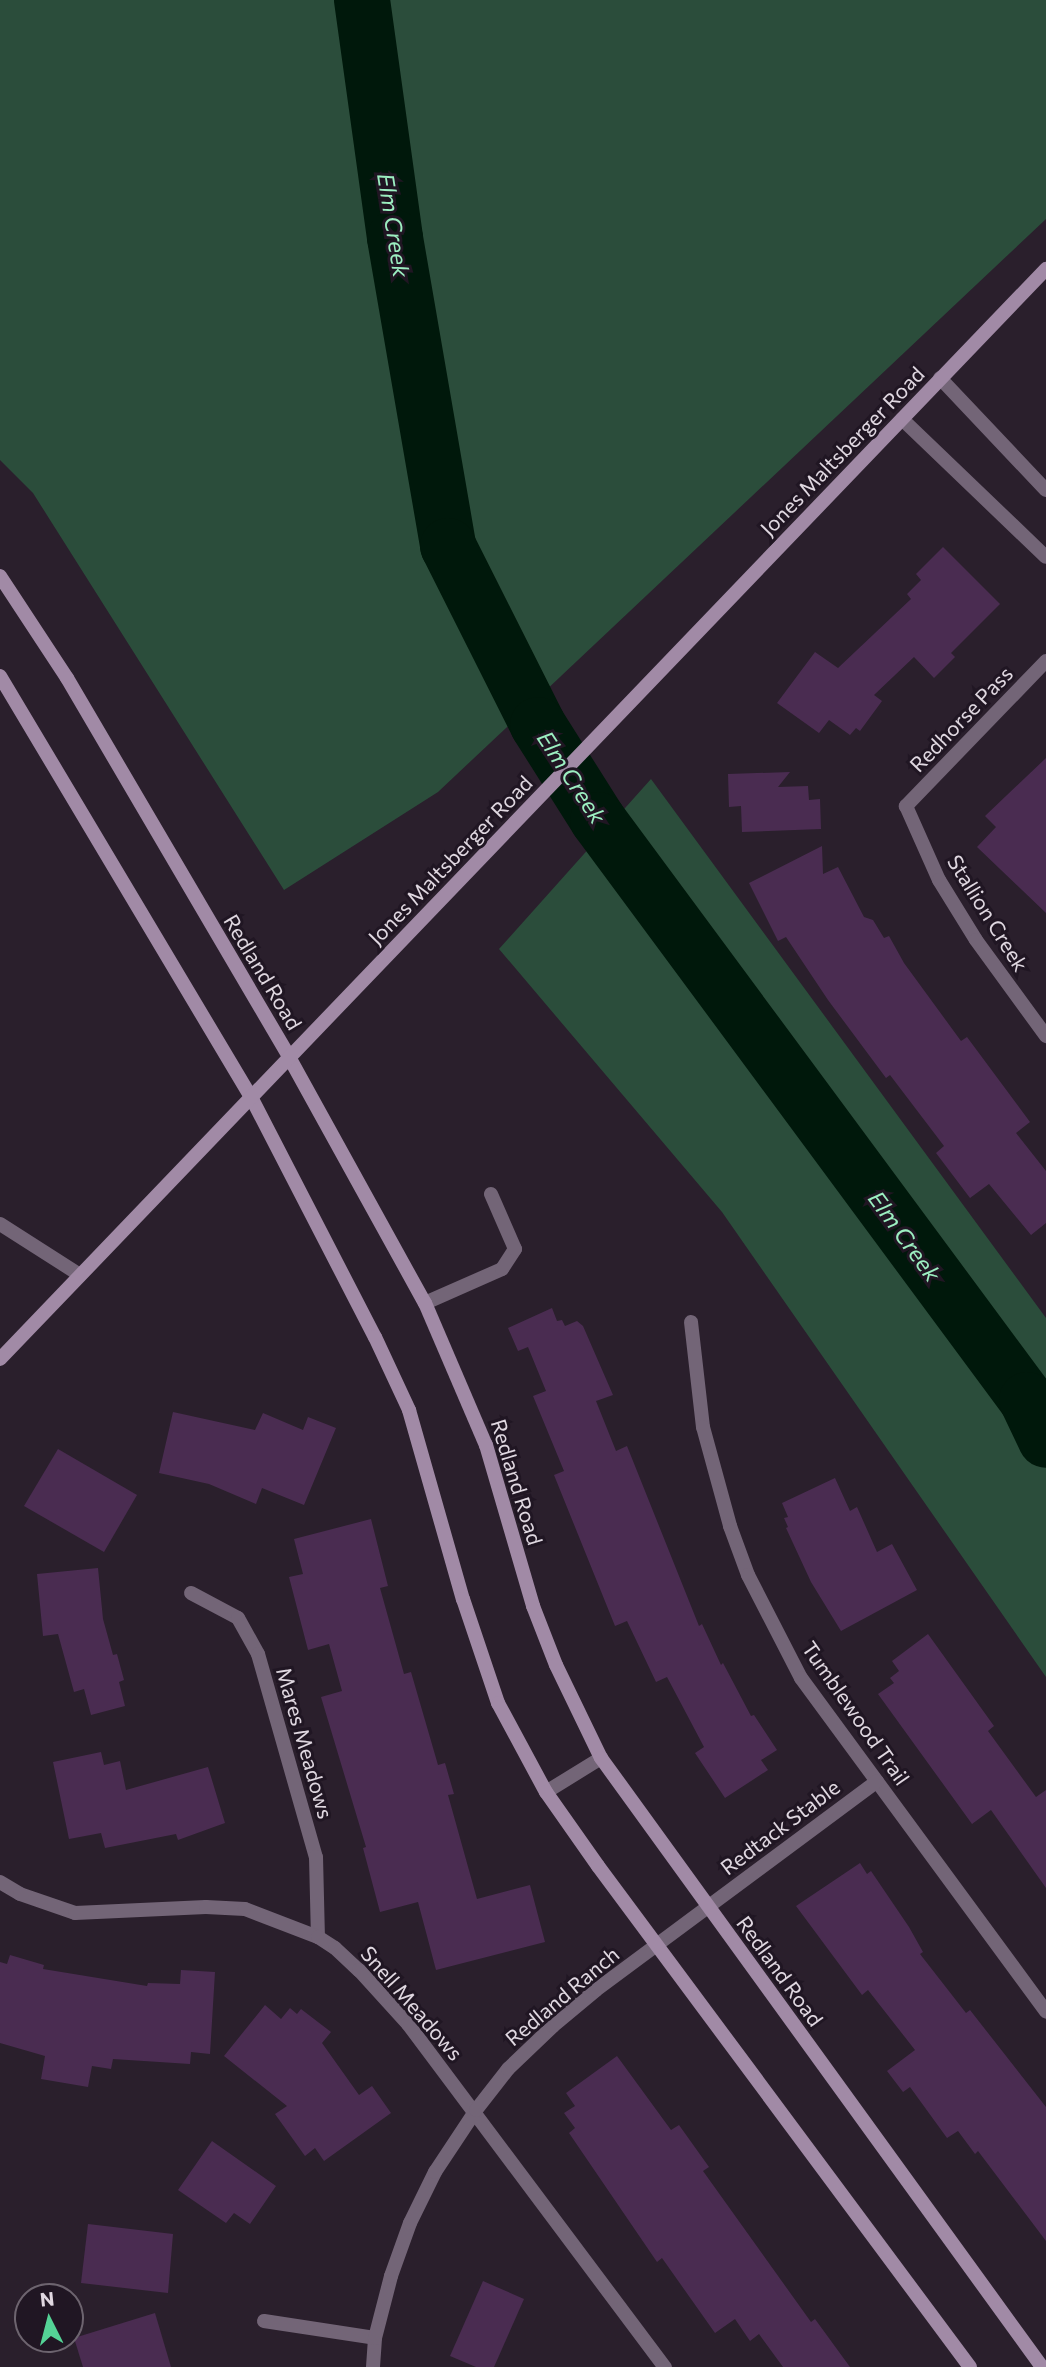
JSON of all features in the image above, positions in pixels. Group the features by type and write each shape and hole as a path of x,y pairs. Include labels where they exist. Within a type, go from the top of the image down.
{"main road":[{"name":"Jones Maltsberger Road","path":"0,1359 1046,269"},
{"name":"Redland Road","path":"0,576 66,678 289,1056 425,1303 486,1446 542,1629 601,1758 1042,2367"},
{"path":"0,676 251,1097 375,1337 409,1410 498,1703 546,1792 970,2367"}],"street":[{"path":"940,378 1046,490"},
{"path":"902,419 1046,556"},
{"name":"Redhorse Pass","path":"906,806 1046,661"},
{"name":"Stallion Creek","path":"906,806 939,880 970,930 1046,1036"},
{"path":"425,1303 502,1269 515,1249 491,1194"},
{"path":"0,1224 80,1275"},
{"name":"Tumblewood Trail","path":"691,1321 703,1427 730,1526 748,1575 801,1678 1046,2012"},
{"name":"Mares Meadows","path":"191,1593 239,1618 258,1654 316,1857 318,1937"},
{"path":"546,1792 601,1758"},
{"name":"Redtack Stable","path":"708,1907 877,1782"},
{"name":"Snell Meadows","path":"0,1882 20,1894 75,1913 245,1909 318,1937 359,1970 408,2024 665,2367"},
{"name":"Redland Ranch","path":"373,2367 375,2338 391,2276 410,2223 435,2172 475,2110 508,2069 553,2026 708,1907"},
{"path":"264,2321 375,2338"}],"green space":[{"path":"0,0 1046,0 1046,219 438,792 284,890 33,493 0,460"},
{"path":"651,779 1046,1318 1046,1677 722,1212 499,949"}],"building":[{"path":"943,547 1000,604 951,653 955,657 934,678 914,657 874,695 882,701 860,731 856,728 850,735 829,720 819,733 777,703 815,652 838,668 911,599 907,594 921,580 916,574"},
{"path":"1046,758 1046,913 977,847 996,827 985,816"},
{"path":"790,772 778,787 808,786 809,800 820,799 821,829 742,832 741,806 729,807 728,774"},
{"path":"822,846 823,874 838,867 864,917 873,920 884,938 889,936 904,963 961,1041 967,1037 1030,1122 1016,1133 1046,1171 1046,1223 1031,1235 989,1184 970,1198 936,1153 944,1146 890,1075 886,1078 828,1000 786,937 778,941 749,883"},
{"path":"552,1308 557,1321 562,1320 565,1326 577,1321 583,1326 613,1395 596,1401 616,1451 627,1446 699,1626 702,1624 721,1665 723,1663 751,1716 754,1715 777,1750 761,1760 768,1770 725,1798 695,1753 704,1747 667,1677 656,1682 627,1621 615,1626 554,1475 564,1471 533,1396 546,1391 528,1347 518,1351 508,1328"},
{"path":"173,1412 255,1430 263,1413 303,1430 308,1417 336,1428 304,1505 262,1488 256,1504 209,1484 159,1473"},
{"path":"58,1449 137,1495 104,1552 24,1506"},
{"path":"835,1478 850,1511 857,1507 877,1552 892,1544 917,1590 841,1631 811,1582 786,1528 788,1527 784,1518 788,1517 782,1503"},
{"path":"371,1519 388,1586 380,1588 404,1674 411,1672 438,1765 445,1763 454,1794 448,1795 477,1899 530,1885 545,1942 436,1970 418,1902 380,1912 363,1848 366,1847 321,1697 342,1691 329,1644 308,1650 289,1577 303,1574 294,1539"},
{"path":"98,1568 103,1619 113,1655 117,1654 124,1680 119,1682 125,1706 91,1715 84,1689 74,1692 58,1634 43,1636 37,1574"},
{"path":"928,1634 994,1726 988,1731 1036,1797 1046,1790 1046,1888 991,1810 972,1824 878,1694 894,1683 890,1678 899,1671 892,1661"},
{"path":"101,1752 104,1765 120,1761 126,1790 208,1767 225,1823 178,1840 176,1834 105,1848 101,1833 69,1839 53,1762"},
{"path":"860,1863 867,1874 871,1871 909,1927 923,1952 920,1954 966,2013 970,2010 1046,2107 1046,2241 978,2151 975,2154 958,2131 947,2138 910,2087 903,2092 887,2071 915,2050 868,1990 862,1995 796,1906"},
{"path":"10,1955 44,1965 43,1969 147,1986 148,1983 180,1984 181,1970 215,1972 210,2054 191,2052 190,2064 113,2059 111,2069 92,2066 88,2087 41,2079 45,2056 0,2043 0,1962 7,1964"},
{"path":"265,2005 281,2019 290,2008 297,2014 301,2009 331,2032 322,2043 359,2095 372,2086 391,2113 324,2161 315,2148 305,2156 275,2114 287,2106 224,2056"},
{"path":"617,2056 671,2130 679,2125 709,2167 703,2171 811,2322 815,2319 850,2367 783,2367 759,2334 750,2341 735,2319 715,2333 662,2258 657,2262 569,2133 575,2128 564,2113 575,2106 566,2093"},
{"path":"212,2141 276,2186 250,2224 234,2213 226,2223 178,2190"},
{"path":"88,2224 173,2234 168,2293 81,2283"},
{"path":"483,2281 524,2299 494,2367 476,2367 450,2356"},
{"path":"155,2313 171,2367 83,2367 79,2353 84,2353 84,2335"}],"waterway":[{"name":"Elm Creek","path":"362,0 395,238 448,546 538,725 598,820 1027,1400 1046,1440"}]}
